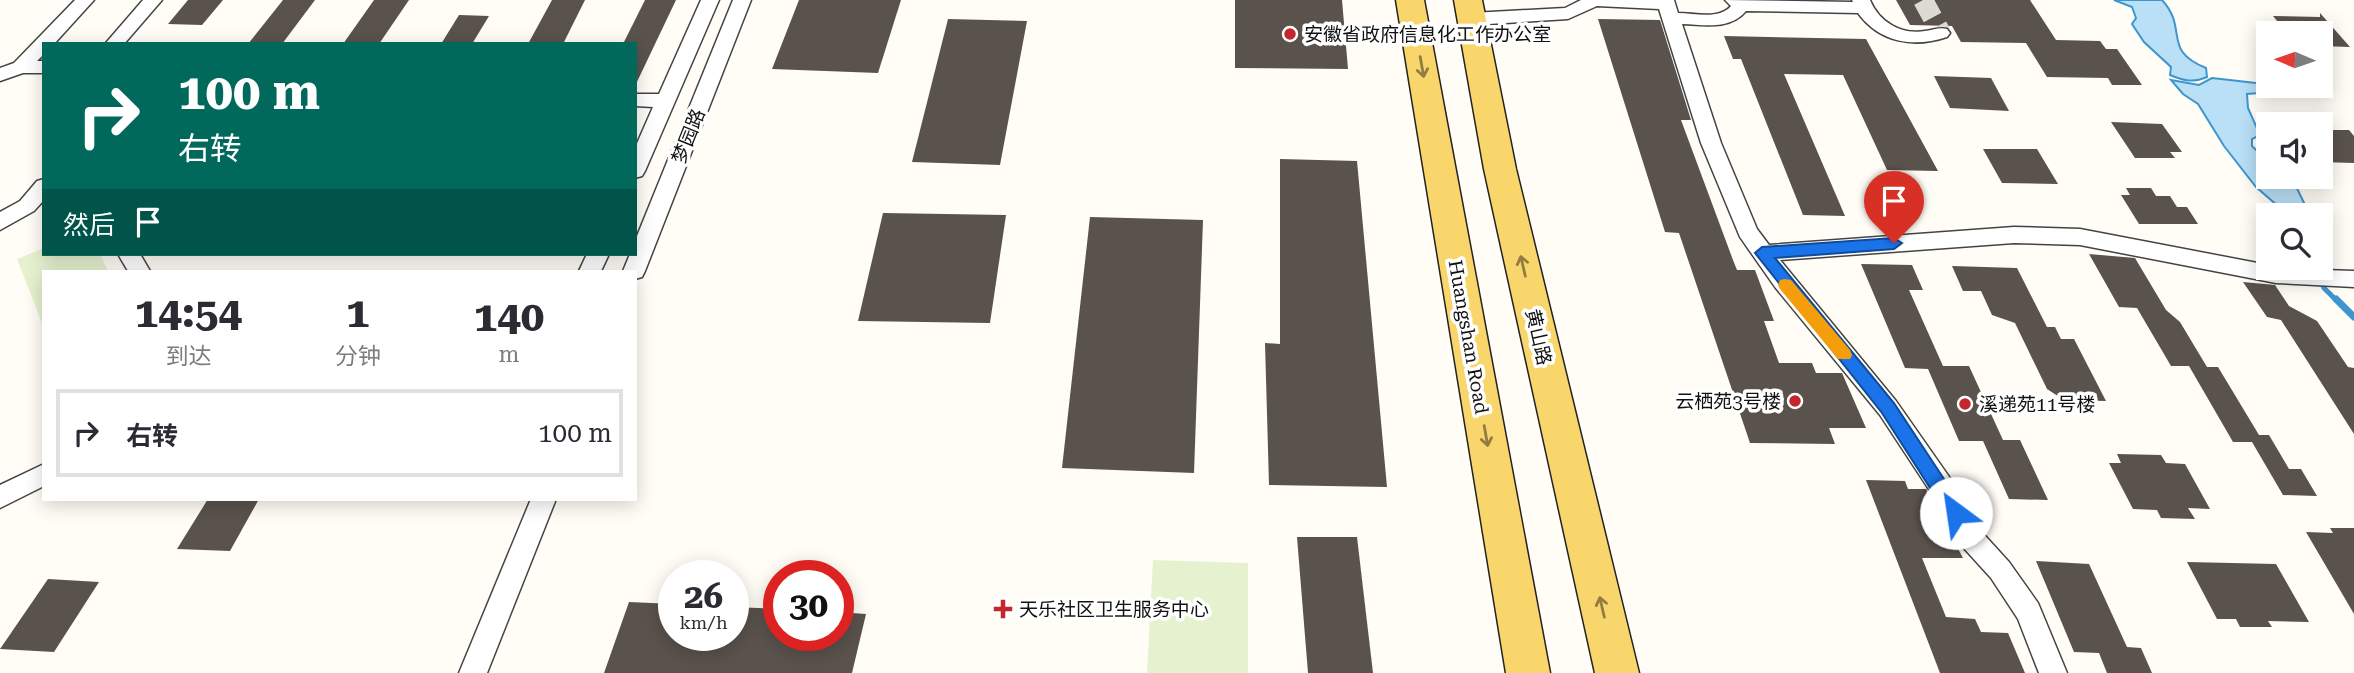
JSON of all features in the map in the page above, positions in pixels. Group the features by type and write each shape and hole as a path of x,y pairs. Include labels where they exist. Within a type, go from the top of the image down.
{"main road":[{"name":"Huangshan Road","path":"1410,0 1528,673"},
{"name":"黄山路","path":"1470,10 1500,169 1617,673"}],"street":[{"path":"44,42 85,0"},
{"path":"116,42 153,0"},
{"path":"637,167 710,0"},
{"name":"梦园路","path":"634,270 742,0"},
{"path":"1470,10 1568,13 1591,1 1667,7 1717,19 1732,16 1738,2 1862,4 1875,24 1894,34 1933,37 1941,33"},
{"path":"1667,7 1710,144 1748,232 1762,253 1888,408 1943,489 1970,537 2015,591 2029,612 2053,673"},
{"path":"0,75 21,66 42,44"},
{"path":"21,66 42,67"},
{"path":"637,100 667,101"},
{"path":"0,222 35,206"},
{"path":"1762,253 2014,235 2080,237 2276,275 2354,279"},
{"path":"0,497 42,475"},
{"path":"473,673 541,501"}],"green space":[{"path":"42,249 42,256 101,256 108,270 42,270 42,323 17,259"},
{"path":"1153,560 1248,563 1248,673 1147,673"}],"water":[{"path":"2114,0 2162,0 2174,20 2179,46 2192,61 2206,68 2207,77 2188,80 2170,75 2171,67 2144,42 2132,24 2136,18 2132,7"},
{"path":"2212,78 2256,83 2256,93 2247,94 2248,108 2256,126 2256,137 2252,139 2252,146 2256,150 2256,187 2224,146 2198,104 2183,94 2171,80 2199,85"},
{"path":"2258,189 2297,189 2304,203 2274,203"}],"building":[{"path":"188,0 223,0 202,25 168,24"},
{"path":"283,0 315,0 284,42 250,42"},
{"path":"374,0 409,0 380,42 344,42"},
{"path":"552,0 585,0 564,42 529,42"},
{"path":"645,0 676,0 637,82 637,42 624,42"},
{"path":"799,0 901,0 878,73 772,69"},
{"name":"安徽省政府信息化工作办公室","path":"1235,0 1342,0 1348,69 1235,68"},
{"path":"1896,0 2030,0 2056,40 2100,41 2106,49 2117,49 2142,85 2112,85 2108,78 2047,77 2026,43 1961,42 1952,26 1910,25"},
{"path":"2320,13 2327,21 2277,21 2273,16 2320,17"},
{"path":"459,15 489,16 473,42 442,42"},
{"path":"948,19 1027,21 1000,165 912,162"},
{"path":"1598,19 1660,20 1691,120 1681,120 1737,270 1755,270 1774,321 1764,321 1779,363 1812,363 1816,373 1842,373 1866,428 1829,428 1835,444 1750,443 1679,233 1665,232"},
{"path":"2333,28 2350,47 2333,46"},
{"path":"1724,36 1866,39 1938,171 1887,170 1843,75 1784,74 1845,216 1803,215 1741,59 1733,59"},
{"path":"1934,76 1991,78 2009,111 1950,108"},
{"path":"2111,122 2162,124 2182,152 2170,152 2175,158 2135,158"},
{"path":"2333,130 2349,130 2354,136 2354,163 2333,162"},
{"path":"1983,149 2037,149 2058,184 2002,183"},
{"path":"1280,159 1357,161 1387,487 1269,485 1265,343 1280,344"},
{"path":"2126,188 2151,188 2156,196 2170,196 2177,207 2187,207 2198,224 2139,224 2121,195 2130,195"},
{"path":"883,213 1006,215 990,323 858,321"},
{"path":"1090,217 1203,220 1194,473 1062,468"},
{"path":"2089,254 2135,258 2166,310 2180,322 2207,367 2218,367 2259,435 2269,435 2289,469 2301,469 2317,496 2283,495 2252,442 2233,442 2189,366 2171,366 2137,308 2119,307"},
{"name":"溪递苑11号楼","path":"1861,264 1912,265 1923,290 1909,290 1943,366 1969,366 2003,440 2020,440 2048,500 2009,499 1983,441 1959,441 1928,369 1905,368"},
{"path":"1952,266 2017,268 2047,327 2055,327 2061,339 2074,339 2106,401 2064,400 2047,389 2015,323 1992,315 1981,291 1963,291"},
{"path":"2243,282 2275,285 2289,306 2317,321 2348,367 2354,368 2354,434 2281,320 2267,317"},
{"path":"2117,454 2161,455 2166,463 2185,464 2210,509 2188,508 2195,519 2161,518 2157,510 2133,509 2109,463 2121,463"},
{"path":"1866,480 1905,481 1908,489 1926,489 1963,558 1922,558 1946,617 1975,619 1981,632 2008,633 2025,673 1940,673"},
{"path":"207,501 258,501 230,551 177,549"},
{"path":"2330,528 2354,528 2354,614 2306,532 2333,533"},
{"path":"1297,537 1357,537 1373,673 1308,673"},
{"path":"2036,561 2089,564 2127,647 2141,648 2152,673 2107,673 2099,653 2074,652"},
{"path":"2187,562 2276,564 2309,622 2268,621 2272,627 2240,627 2236,619 2217,619"},
{"path":"48,579 99,582 54,652 0,649"},
{"path":"629,602 658,603 658,651 749,651 749,608 763,608 763,651 854,651 854,613 866,614 852,673 604,673"}],"waterway":[{"path":"2320,280 2337,301"},
{"path":"2336,299 2354,317"}],"tunnel":[{"path":"1923,0 1941,33"}],"slow traffic":[{"path":"1785,285 1844,355"}],"place":[{"name":"安徽省政府信息化工作办公室","path":"1290,34"},
{"name":"云栖苑3号楼","path":"1795,401"},
{"name":"溪递苑11号楼","path":"1965,404"},
{"name":"天乐社区卫生服务中心","path":"1003,609"}],"route":[{"path":"1894,243 1762,253 1888,408 1943,489 1956,513"}]}
